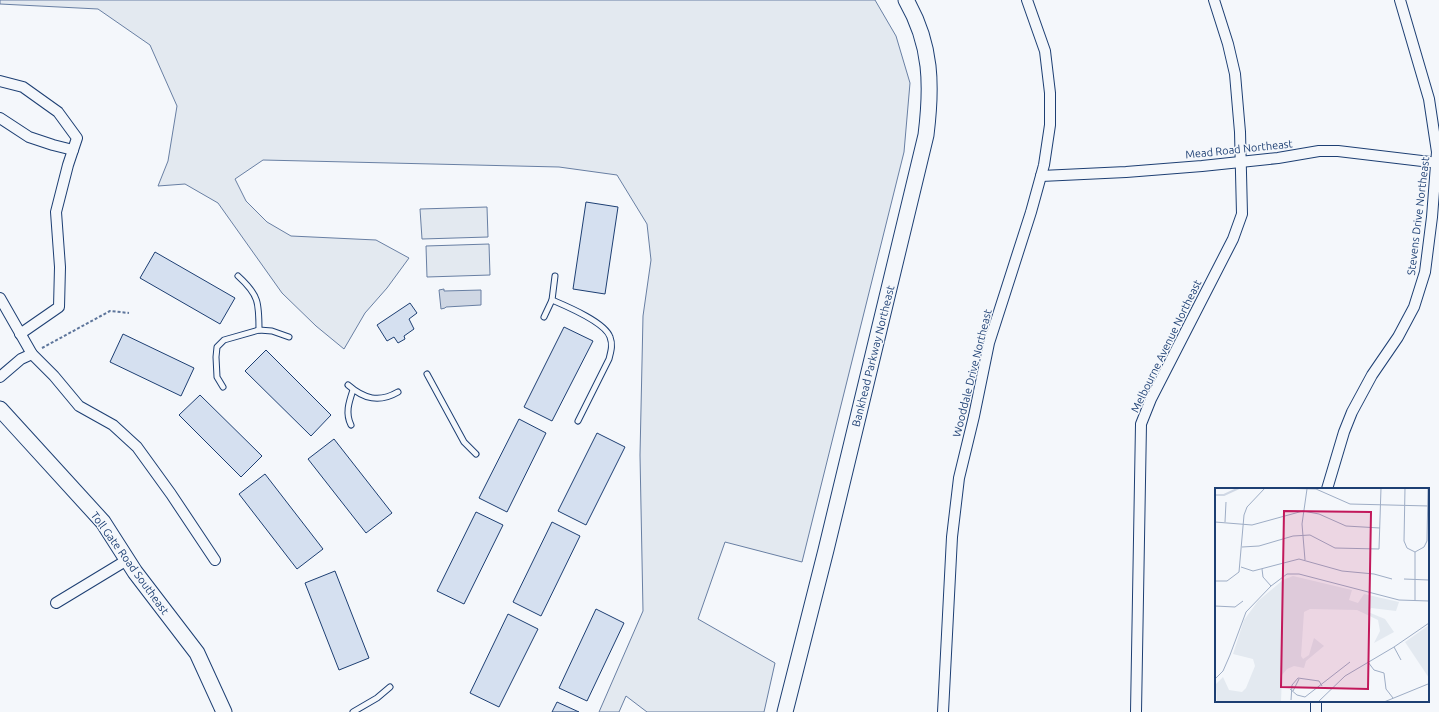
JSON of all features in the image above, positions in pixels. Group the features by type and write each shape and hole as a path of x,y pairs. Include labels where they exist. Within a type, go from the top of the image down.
{"street":[{"name":"Bankhead Parkway Northeast","path":"784,712 828,543 926,135 930,104 930,78 922,35 906,0"},
{"name":"Wooddale Drive Northeast","path":"943,712 952,537 959,478 989,343 1031,212 1044,165 1050,125 1050,93 1045,51 1027,0"},
{"name":"Melbourne Avenue Northeast","path":"1136,712 1141,424 1151,399 1233,239 1242,214 1240,132 1235,74 1228,44 1214,0"},
{"name":"Stevens Drive Northeast","path":"1327,488 1344,432 1352,412 1372,375 1398,337 1414,307 1425,272 1438,163 1437,152 1429,99 1400,0"},
{"path":"0,81 23,87 58,112 77,138 56,212 60,267 59,307 20,334"},
{"path":"0,118 29,137 73,150"},
{"name":"Mead Road Northeast","path":"1041,176 1126,172 1241,162 1338,151 1438,163"},
{"path":"0,298 32,354 54,376 79,406 113,426 137,447 171,494 215,560"},
{"path":"0,377 21,359 32,354"},
{"name":"Toll Gate Road Southeast","path":"0,409 103,522 134,572 197,653 221,711"},
{"path":"56,603 127,560"}],"lane":[{"path":"238,276 250,287 257,300 259,311 259,330"},
{"path":"544,317 552,300 555,276"},
{"path":"552,300 587,316 601,326 610,336 612,348 609,359 578,421"},
{"path":"223,387 217,377 216,357 217,348 224,340 259,330 272,331 289,337"},
{"path":"427,374 464,442 476,454"},
{"path":"348,385 363,396 373,398 383,399 398,392"},
{"path":"350,425 348,419 348,405 353,390"},
{"path":"353,712 377,698 390,687"}],"path":[{"path":"32,354 110,311 129,313"}],"shaded area":[{"path":"0,0 875,0 896,36 910,83 904,152 802,562 725,542 698,619 775,663 764,712 647,712 626,696 619,712 599,712 643,611 640,455 643,316 651,260 647,224 617,175 559,167 263,160 235,179 246,201 267,222 291,236 376,240 409,258 387,288 365,313 344,349 316,326 282,293 218,203 185,184 158,186 168,161 177,106 150,45 98,9 0,4"},
{"path":"487,207 488,237 422,239 420,209"},
{"path":"489,244 490,275 427,277 426,246"},
{"path":"444,289 444,291 481,290 481,305 446,307 441,309 439,290"}],"building":[{"path":"586,202 618,207 605,294 573,289"},
{"path":"155,252 235,298 220,324 140,278"},
{"path":"410,303 417,313 409,319 414,329 404,336 405,339 398,343 394,337 387,341 377,325"},
{"path":"564,327 593,341 552,421 524,407"},
{"path":"123,334 194,368 181,396 110,362"},
{"path":"266,350 331,415 311,436 245,371"},
{"path":"200,395 262,456 241,477 179,415"},
{"path":"519,419 546,433 507,512 479,498"},
{"path":"597,433 625,447 586,525 558,511"},
{"path":"334,439 392,513 366,533 308,459"},
{"path":"265,474 323,549 297,569 239,494"},
{"path":"476,512 503,525 464,604 437,591"},
{"path":"552,522 580,536 541,616 513,602"},
{"path":"335,571 369,658 339,670 305,583"},
{"path":"596,609 624,623 587,701 559,688"},
{"path":"508,614 538,629 499,707 470,693"},
{"path":"557,702 579,712 552,712"}]}
